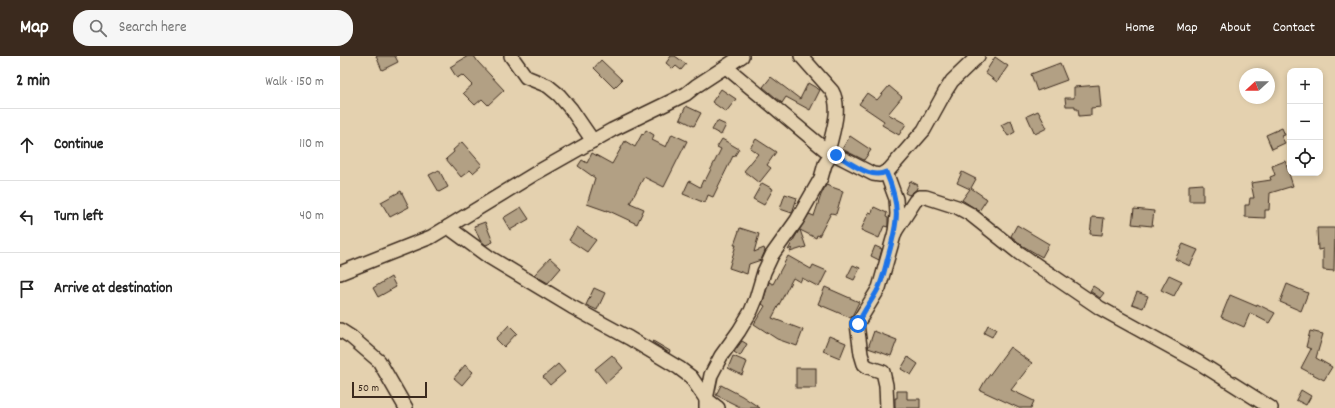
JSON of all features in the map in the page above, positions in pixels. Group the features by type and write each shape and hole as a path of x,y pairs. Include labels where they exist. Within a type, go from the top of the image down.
{"street":[{"path":"511,56 526,77 538,80 559,95 572,109 593,141"},
{"path":"340,273 431,237 612,130 686,94 742,56"},
{"path":"707,406 711,374 721,356 751,311 764,272 772,255 797,220 820,178 830,153 836,98 832,91 801,56"},
{"path":"726,67 830,153 873,174 880,174 886,172 906,152 924,130 952,81 978,56"},
{"path":"886,172 896,199 897,214 895,232 879,288 858,324 861,354 864,364 868,367 883,372 885,379 887,408"},
{"path":"895,232 919,197 926,197 957,207 970,214 1019,252 1100,308 1198,362 1271,408"},
{"path":"448,227 496,261 572,307 629,338 679,368 691,377 707,406"},
{"path":"340,330 351,337 379,361 406,408"}],"building":[{"path":"376,56 395,56 398,62 382,70"},
{"path":"468,56 474,56 504,90 488,105 482,99 475,105 463,93 472,85 462,75 457,78 450,67"},
{"path":"671,56 675,56 686,64 681,70 676,66 673,69 666,63"},
{"path":"995,57 1008,66 997,82 985,73"},
{"path":"601,60 622,80 614,88 594,68"},
{"path":"1060,63 1067,80 1037,91 1031,74"},
{"path":"771,77 800,99 808,83 820,90 810,110 786,97 782,103 763,87"},
{"path":"1099,85 1101,107 1091,108 1091,115 1079,116 1078,109 1075,109 1075,106 1066,106 1065,98 1074,98 1074,87"},
{"path":"889,86 902,97 888,114 906,124 899,135 882,125 884,121 859,104 867,93 877,100"},
{"path":"721,89 736,99 726,112 712,102"},
{"path":"686,106 701,113 694,126 680,119"},
{"path":"1038,111 1047,128 1035,134 1027,116"},
{"path":"1011,120 1015,132 1008,136 1001,125"},
{"path":"717,121 726,125 721,135 712,130"},
{"path":"1282,128 1285,135 1281,136 1285,143 1272,149 1266,135"},
{"path":"646,130 654,135 652,140 666,147 672,134 687,141 664,187 644,177 630,203 644,209 637,224 607,210 587,204 595,178 578,166 582,160 587,163 592,153 612,164 625,141 635,147"},
{"path":"850,136 871,150 864,160 842,149"},
{"path":"722,139 739,149 734,157 733,156 713,197 708,195 705,203 683,194 689,181 700,187 703,180 705,181 721,149 717,147"},
{"path":"756,139 776,152 767,165 771,168 759,183 744,171 758,154 750,148"},
{"path":"462,142 482,165 473,173 470,170 461,177 446,159"},
{"path":"1285,161 1287,176 1290,176 1293,186 1270,193 1269,210 1265,210 1265,218 1245,217 1245,205 1249,205 1250,198 1254,198 1251,183 1271,180 1270,177 1275,175 1272,166"},
{"path":"439,170 448,187 439,192 429,175"},
{"path":"962,172 976,179 971,188 987,199 979,211 962,200 970,189 957,183"},
{"path":"910,181 918,185 916,190 909,195 905,193"},
{"path":"762,183 773,189 764,205 753,199"},
{"path":"1203,184 1203,201 1189,201 1189,185"},
{"path":"826,185 843,191 836,214 831,213 819,236 817,235 816,238 800,230 806,247 790,252 792,248 788,250 809,214 814,216"},
{"path":"401,191 409,207 390,217 381,202"},
{"path":"785,194 797,198 792,213 780,209"},
{"path":"521,207 529,219 510,230 503,218"},
{"path":"874,207 887,213 886,217 888,218 888,227 884,226 879,238 861,230 869,212 872,213"},
{"path":"1134,209 1154,211 1152,226 1132,224"},
{"path":"1092,217 1104,218 1102,235 1090,234"},
{"path":"485,222 493,242 486,245 480,240 474,226"},
{"path":"1017,225 1049,244 1042,257 1023,246 1011,236"},
{"path":"577,227 596,240 587,252 569,240"},
{"path":"740,228 759,234 754,252 764,248 765,251 761,260 749,264 747,274 729,268 736,245 734,245"},
{"path":"1317,228 1335,228 1334,271 1323,270 1323,249 1318,250"},
{"path":"1183,244 1198,250 1190,266 1175,259"},
{"path":"875,246 882,249 879,260 871,256"},
{"path":"788,256 811,269 813,265 827,271 819,287 802,278 800,282 793,278 772,318 803,330 797,346 777,339 754,324 765,306 762,304 769,282 773,284"},
{"path":"550,258 561,268 548,283 534,275"},
{"path":"853,265 860,268 854,280 847,277"},
{"path":"1169,275 1182,281 1174,296 1161,290"},
{"path":"391,277 396,287 378,297 373,288"},
{"path":"1287,284 1308,293 1301,311 1280,302"},
{"path":"1093,286 1104,293 1100,298 1090,291"},
{"path":"825,287 859,302 851,318 818,304"},
{"path":"594,288 605,293 597,310 586,305"},
{"path":"1137,292 1148,296 1143,308 1132,304"},
{"path":"1230,295 1256,306 1257,304 1275,313 1269,323 1250,313 1244,327 1221,317"},
{"path":"509,325 517,333 504,347 496,339"},
{"path":"988,325 996,329 992,337 984,333"},
{"path":"874,331 897,340 891,356 868,348"},
{"path":"1310,331 1323,334 1316,358 1332,367 1324,380 1301,368 1311,349 1306,347"},
{"path":"829,336 846,343 840,358 823,351"},
{"path":"653,341 670,351 669,353 652,342"},
{"path":"742,341 747,344 740,356 734,352"},
{"path":"1010,347 1032,363 1011,390 1034,401 1031,408 1019,408 980,390"},
{"path":"612,355 623,368 606,383 595,369"},
{"path":"733,356 747,362 742,375 728,368"},
{"path":"908,357 918,364 911,375 901,369"},
{"path":"558,364 565,372 550,385 543,377"},
{"path":"465,365 473,372 462,385 454,378"},
{"path":"796,368 816,368 816,388 796,388"},
{"path":"721,385 760,408 742,408 716,395"},
{"path":"1301,390 1311,396 1306,405 1296,400"},
{"path":"897,391 907,391 907,399 920,399 920,408 895,408"}],"route":[{"path":"836,155 873,174 886,172 896,199 897,214 895,232 879,288 858,324"}]}
